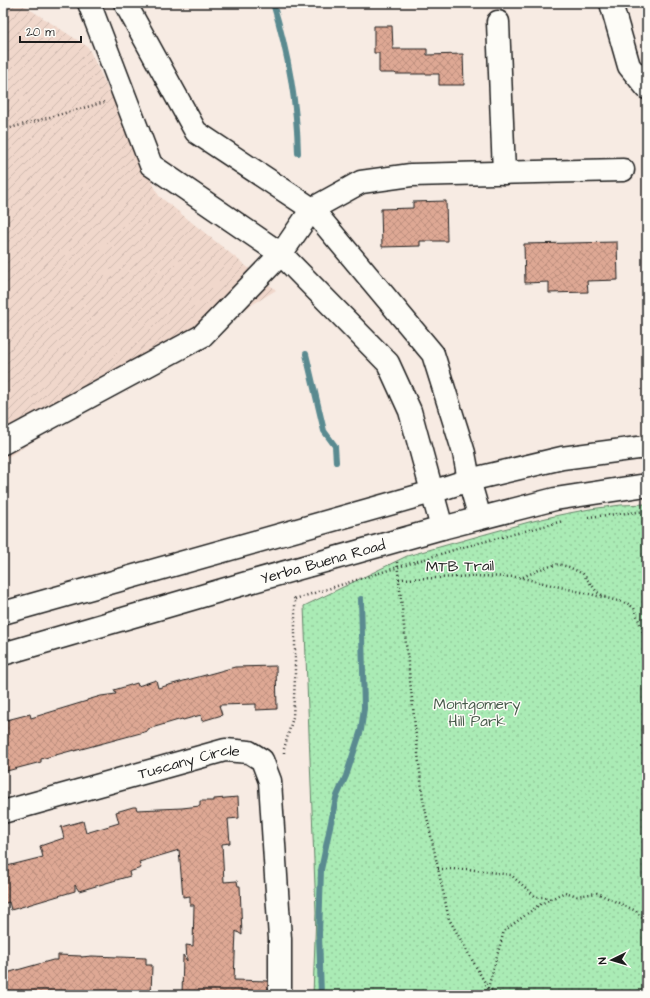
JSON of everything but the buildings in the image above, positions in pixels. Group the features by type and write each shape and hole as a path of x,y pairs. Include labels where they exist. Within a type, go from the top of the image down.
{"street":[{"path":"88,3 151,165 281,254 388,363 410,411 442,528"},
{"path":"125,3 196,132 312,208 433,354 464,453 469,480 480,518"},
{"path":"611,3 630,66 647,88"},
{"path":"498,22 504,173"},
{"path":"3,443 202,336 281,254 312,208 360,182 411,175 623,170"},
{"path":"3,613 432,492 469,480 562,458 647,448"},
{"name":"Yerba Buena Road","path":"3,654 250,582 480,518 555,499 647,486"},
{"name":"Tuscany Circle","path":"3,812 225,750 249,752 262,760 270,781 280,939 280,995"}],"path":[{"path":"3,130 106,102"},
{"path":"588,517 647,511"},
{"path":"294,599 460,548 565,520"},
{"path":"394,541 423,799 450,919 488,988 504,995"},
{"name":"MTB Trail","path":"522,578 541,569 558,564 569,567 583,574 597,592 608,598"},
{"name":"MTB Trail","path":"399,579 472,576 522,578 608,598 627,603 634,608 647,643"},
{"path":"438,869 468,869 511,876 536,897 551,899"},
{"path":"484,995 488,988 504,931 539,905 565,892 577,896 597,893 636,911 647,923"}],"shaded area":[{"path":"3,3 20,3 88,47 159,196 276,290 3,460"}],"green space":[{"name":"Montgomery Hill Park","path":"647,504 647,995 313,995 316,912 304,606 407,556 559,515 621,505"}],"waterway":[{"path":"273,3 291,77 296,115 298,153"},
{"path":"306,354 324,431 335,446 336,462"},
{"path":"321,995 319,934 321,870 336,798 346,776 361,730 364,708 361,599"}]}
